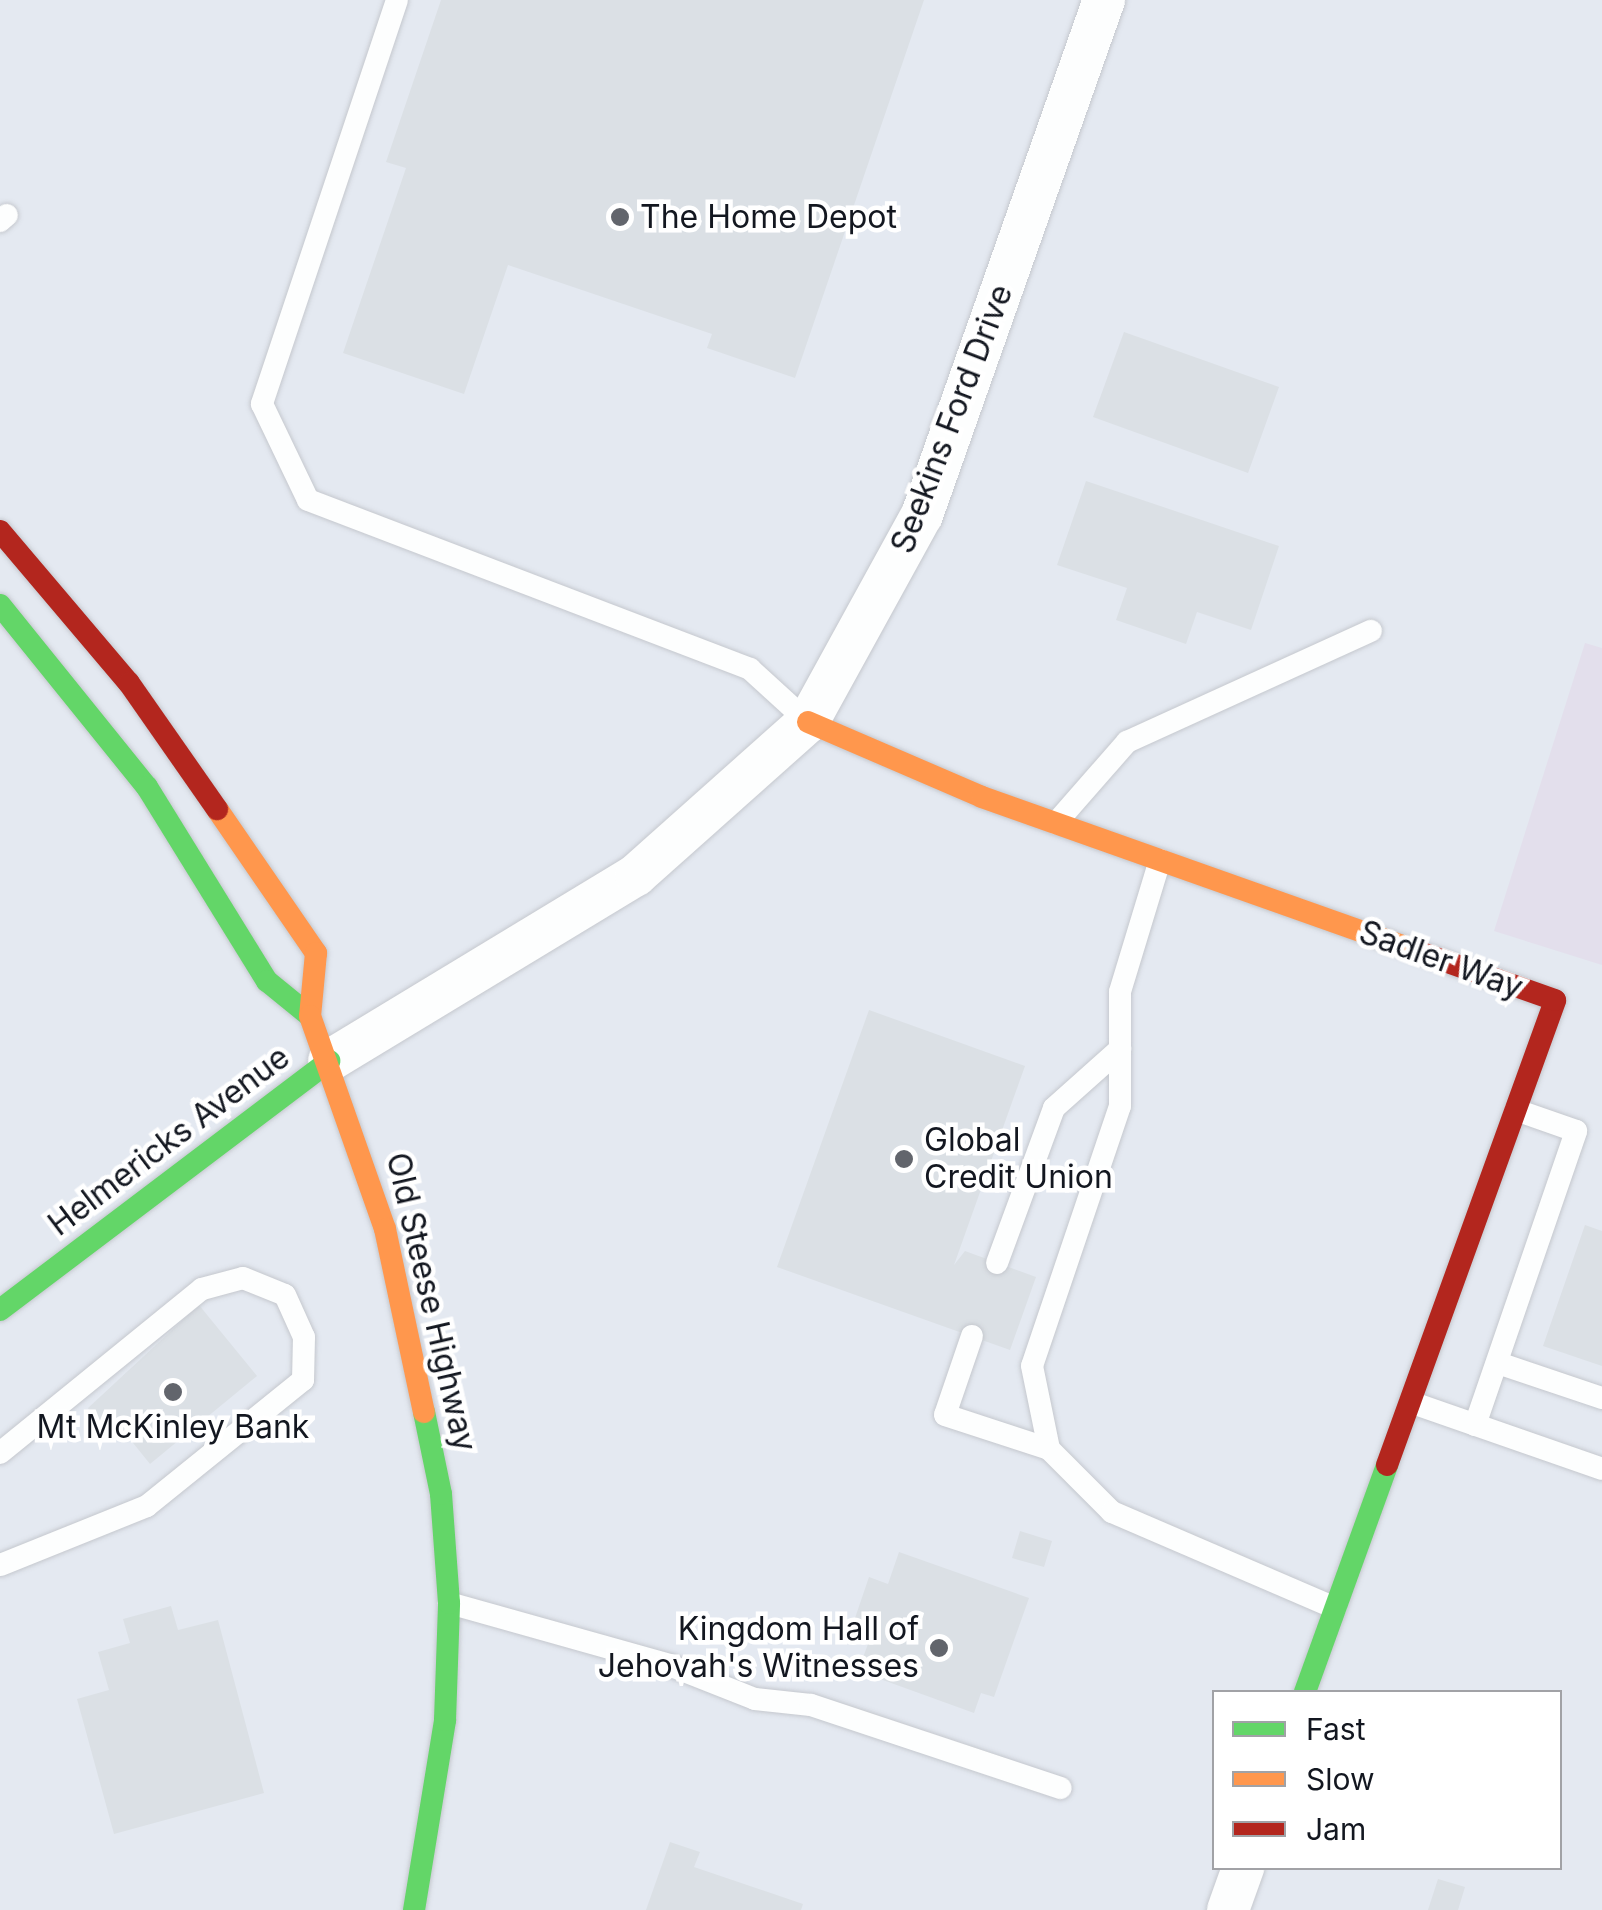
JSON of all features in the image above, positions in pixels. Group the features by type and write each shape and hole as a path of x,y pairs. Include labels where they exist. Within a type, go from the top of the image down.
{"main road":[{"name":"Old Steese Highway","path":"0,531 129,683 316,953 310,1016"},
{"name":"Old Steese Highway","path":"0,605 147,787 267,981 310,1016 330,1061 412,1334 441,1494 449,1603 436,1808 414,1910"},
{"name":"Sadler Way","path":"808,722 1056,823 1555,1000 1307,1690"},
{"name":"Helmericks Avenue","path":"0,1310 330,1061"}],"street":[{"name":"Seekins Ford Drive","path":"330,1061 636,875 808,722 922,514 1104,0"},
{"path":"1228,1910 1242,1870"}],"lane":[{"path":"397,0 262,404 308,500 750,669 808,722"},
{"path":"1056,823 1127,742 1370,632"},
{"path":"1049,1449 1032,1366 1120,1106 1120,1049 1130,942 1160,860"},
{"path":"998,1263 1054,1108 1120,1049"},
{"path":"1475,1424 1576,1131 1516,1110"},
{"path":"0,1453 202,1289 243,1278 285,1295 304,1337 303,1380 147,1506 0,1564"},
{"path":"972,1336 945,1415 1049,1449 1112,1512 1336,1608"},
{"path":"1498,1363 1602,1398"},
{"path":"1410,1402 1602,1469"},
{"path":"449,1603 669,1665 754,1699 811,1705 1061,1788"}],"shaded area":[{"path":"0,0 1602,0 1602,1910 0,1910"},
{"path":"1585,643 1602,648 1602,965 1494,931"}],"building":[{"name":"The Home Depot","path":"441,0 924,0 795,378 707,348 712,334 508,265 464,394 343,353 406,168 386,162"},
{"path":"1124,332 1279,387 1248,473 1093,417"},
{"path":"1086,481 1279,546 1251,630 1197,612 1186,644 1116,620 1127,588 1057,565"},
{"name":"Global Credit Union","path":"869,1010 1025,1066 954,1265 965,1251 1036,1277 1010,1350 777,1267"},
{"path":"1585,1225 1602,1231 1602,1366 1543,1346"},
{"name":"Mt McKinley Bank","path":"199,1305 257,1376 150,1464 117,1423 99,1431 88,1408"},
{"path":"1020,1531 1052,1541 1044,1567 1012,1558"},
{"name":"Kingdom Hall of Jehovah's Witnesses","path":"899,1552 1029,1598 994,1697 981,1693 974,1713 858,1671 875,1625 855,1618 869,1577 888,1584"},
{"path":"171,1606 178,1630 218,1620 264,1793 114,1834 77,1699 109,1690 98,1652 130,1643 123,1619"},
{"path":"670,1842 700,1852 694,1867 803,1904 801,1910 646,1910"},
{"path":"1438,1879 1465,1887 1458,1910 1428,1910"}],"traffic: fast":[{"path":"0,605 147,787 267,981 310,1016"},
{"path":"0,1310 329,1061"},
{"path":"414,1910 445,1720 449,1603 441,1494 424,1412"},
{"path":"1306,1690 1387,1465"}],"traffic: slow":[{"path":"808,722 982,797 1417,951"},
{"path":"217,809 316,953 310,1016 385,1229 424,1412"}],"traffic: jam":[{"path":"0,531 129,683 217,809"},
{"path":"1387,1465 1555,1000 1417,951"}],"place":[{"name":"The Home Depot","path":"620,217"},
{"name":"Global Credit Union","path":"904,1159"},
{"name":"Mt McKinley Bank","path":"173,1392"},
{"name":"Kingdom Hall of Jehovah's Witnesses","path":"939,1648"}]}
